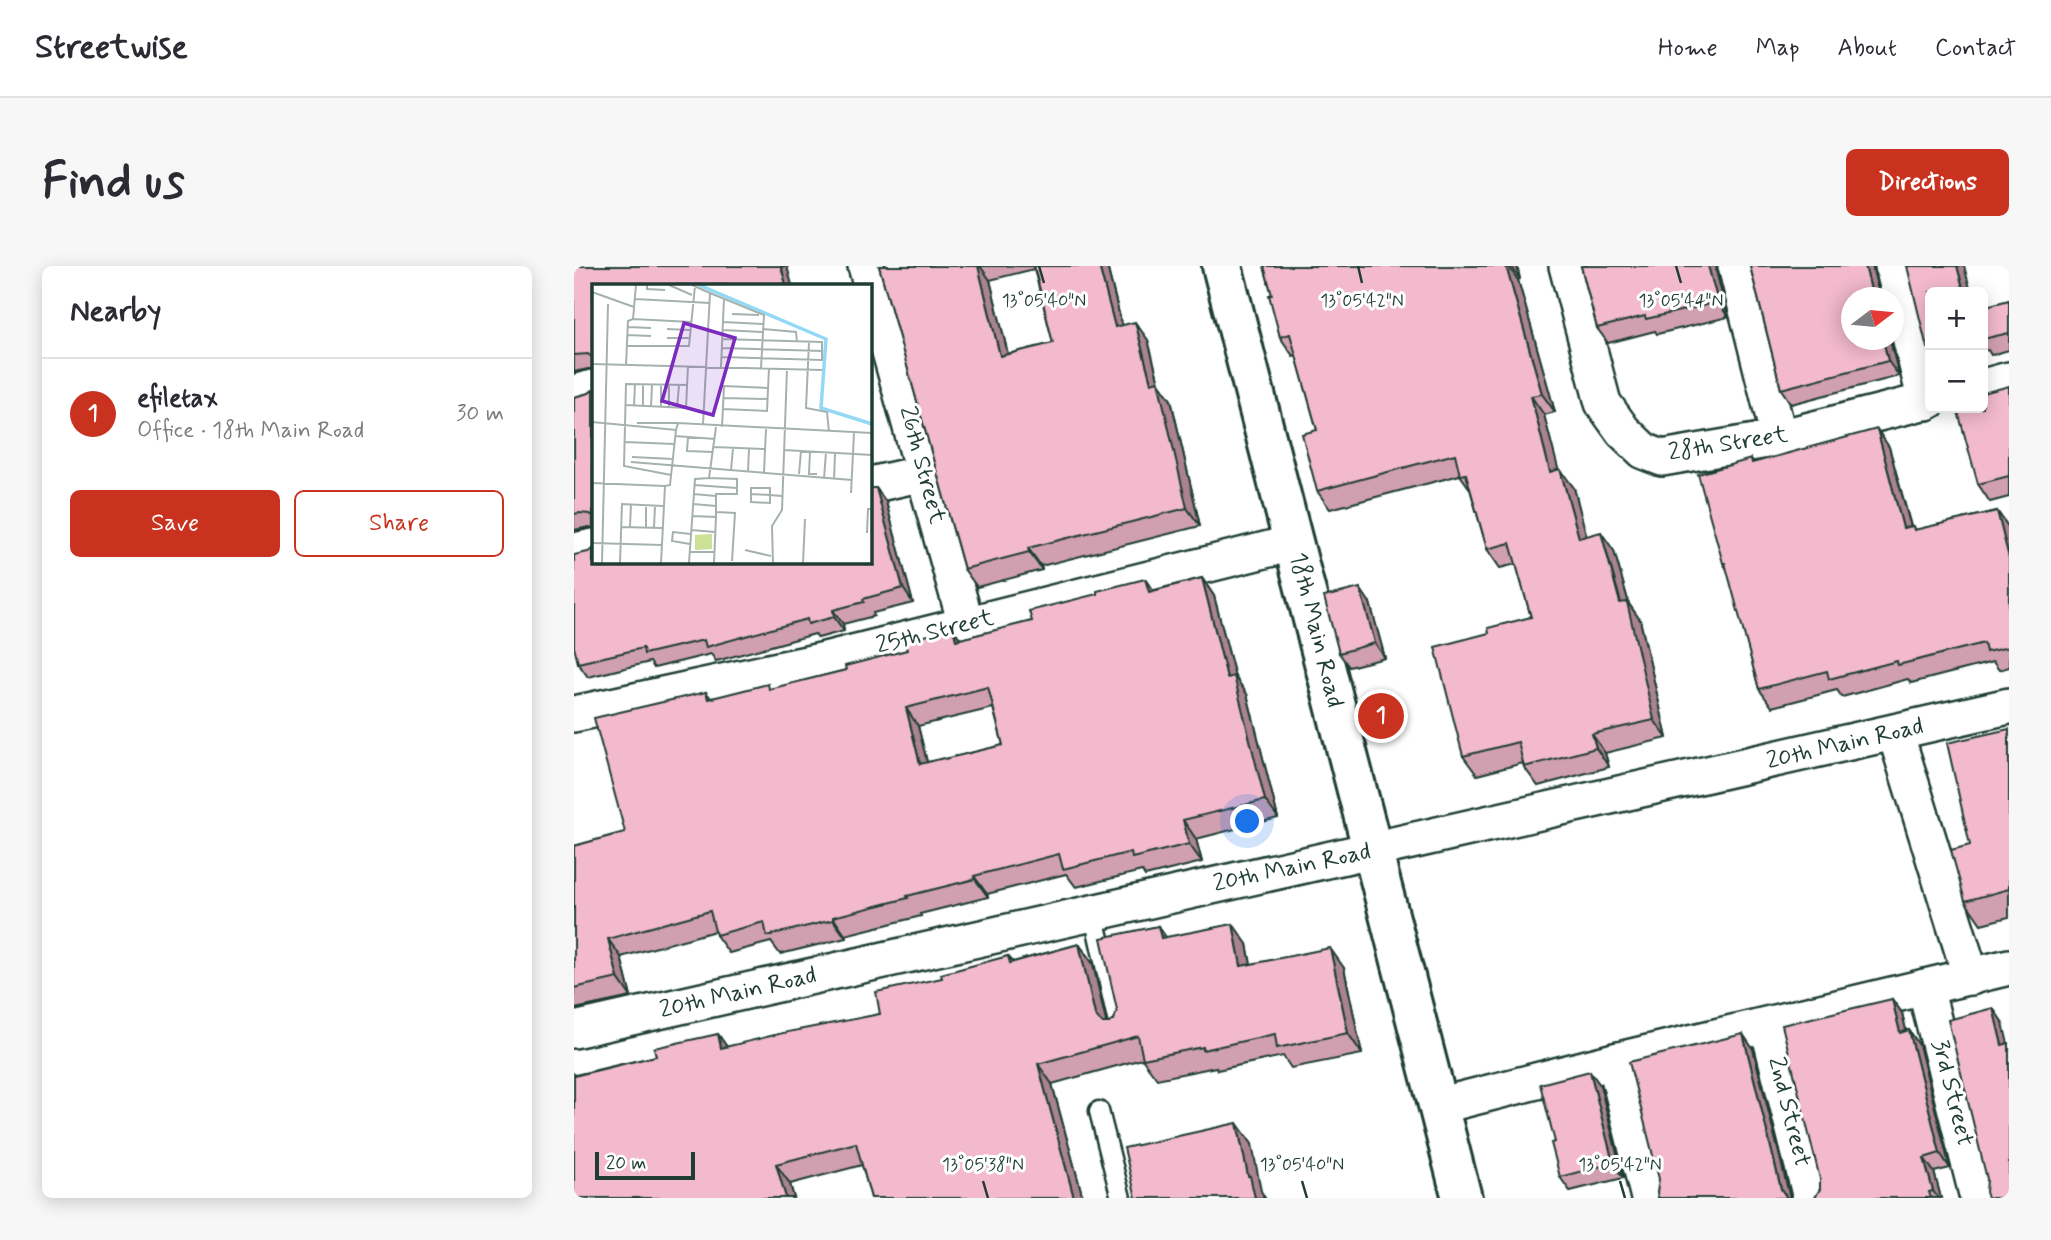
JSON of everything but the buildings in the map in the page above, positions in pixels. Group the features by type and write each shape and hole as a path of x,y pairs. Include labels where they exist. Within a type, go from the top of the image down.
{"street":[{"name":"26th Street","path":"866,266 869,284"},
{"name":"18th Main Road","path":"1222,266 1462,1198"},
{"name":"28th Street","path":"1567,266 1603,403 1623,431 1644,451 1662,458 1779,438 1925,402"},
{"path":"1736,266 1779,438"},
{"path":"1893,266 1925,389"},
{"name":"26th Street","path":"875,314 924,473 966,624"},
{"path":"1988,386 2009,380"},
{"path":"574,393 592,388"},
{"path":"872,485 924,473"},
{"name":"25th Street","path":"574,714 825,660 1293,543"},
{"path":"574,551 592,547"},
{"name":"20th Main Road","path":"574,1030 2009,706"},
{"path":"1895,732 1971,976"},
{"path":"1438,1106 2009,967"},
{"name":"3rd Street","path":"1925,987 1979,1198"},
{"name":"2nd Street","path":"1768,1026 1811,1198"},
{"path":"1615,1061 1649,1198"}],"lane":[{"path":"1093,912 1119,1032"},
{"path":"1099,1111 1121,1198"}],"place":[{"name":"efiletax","path":"1381,716"}]}
